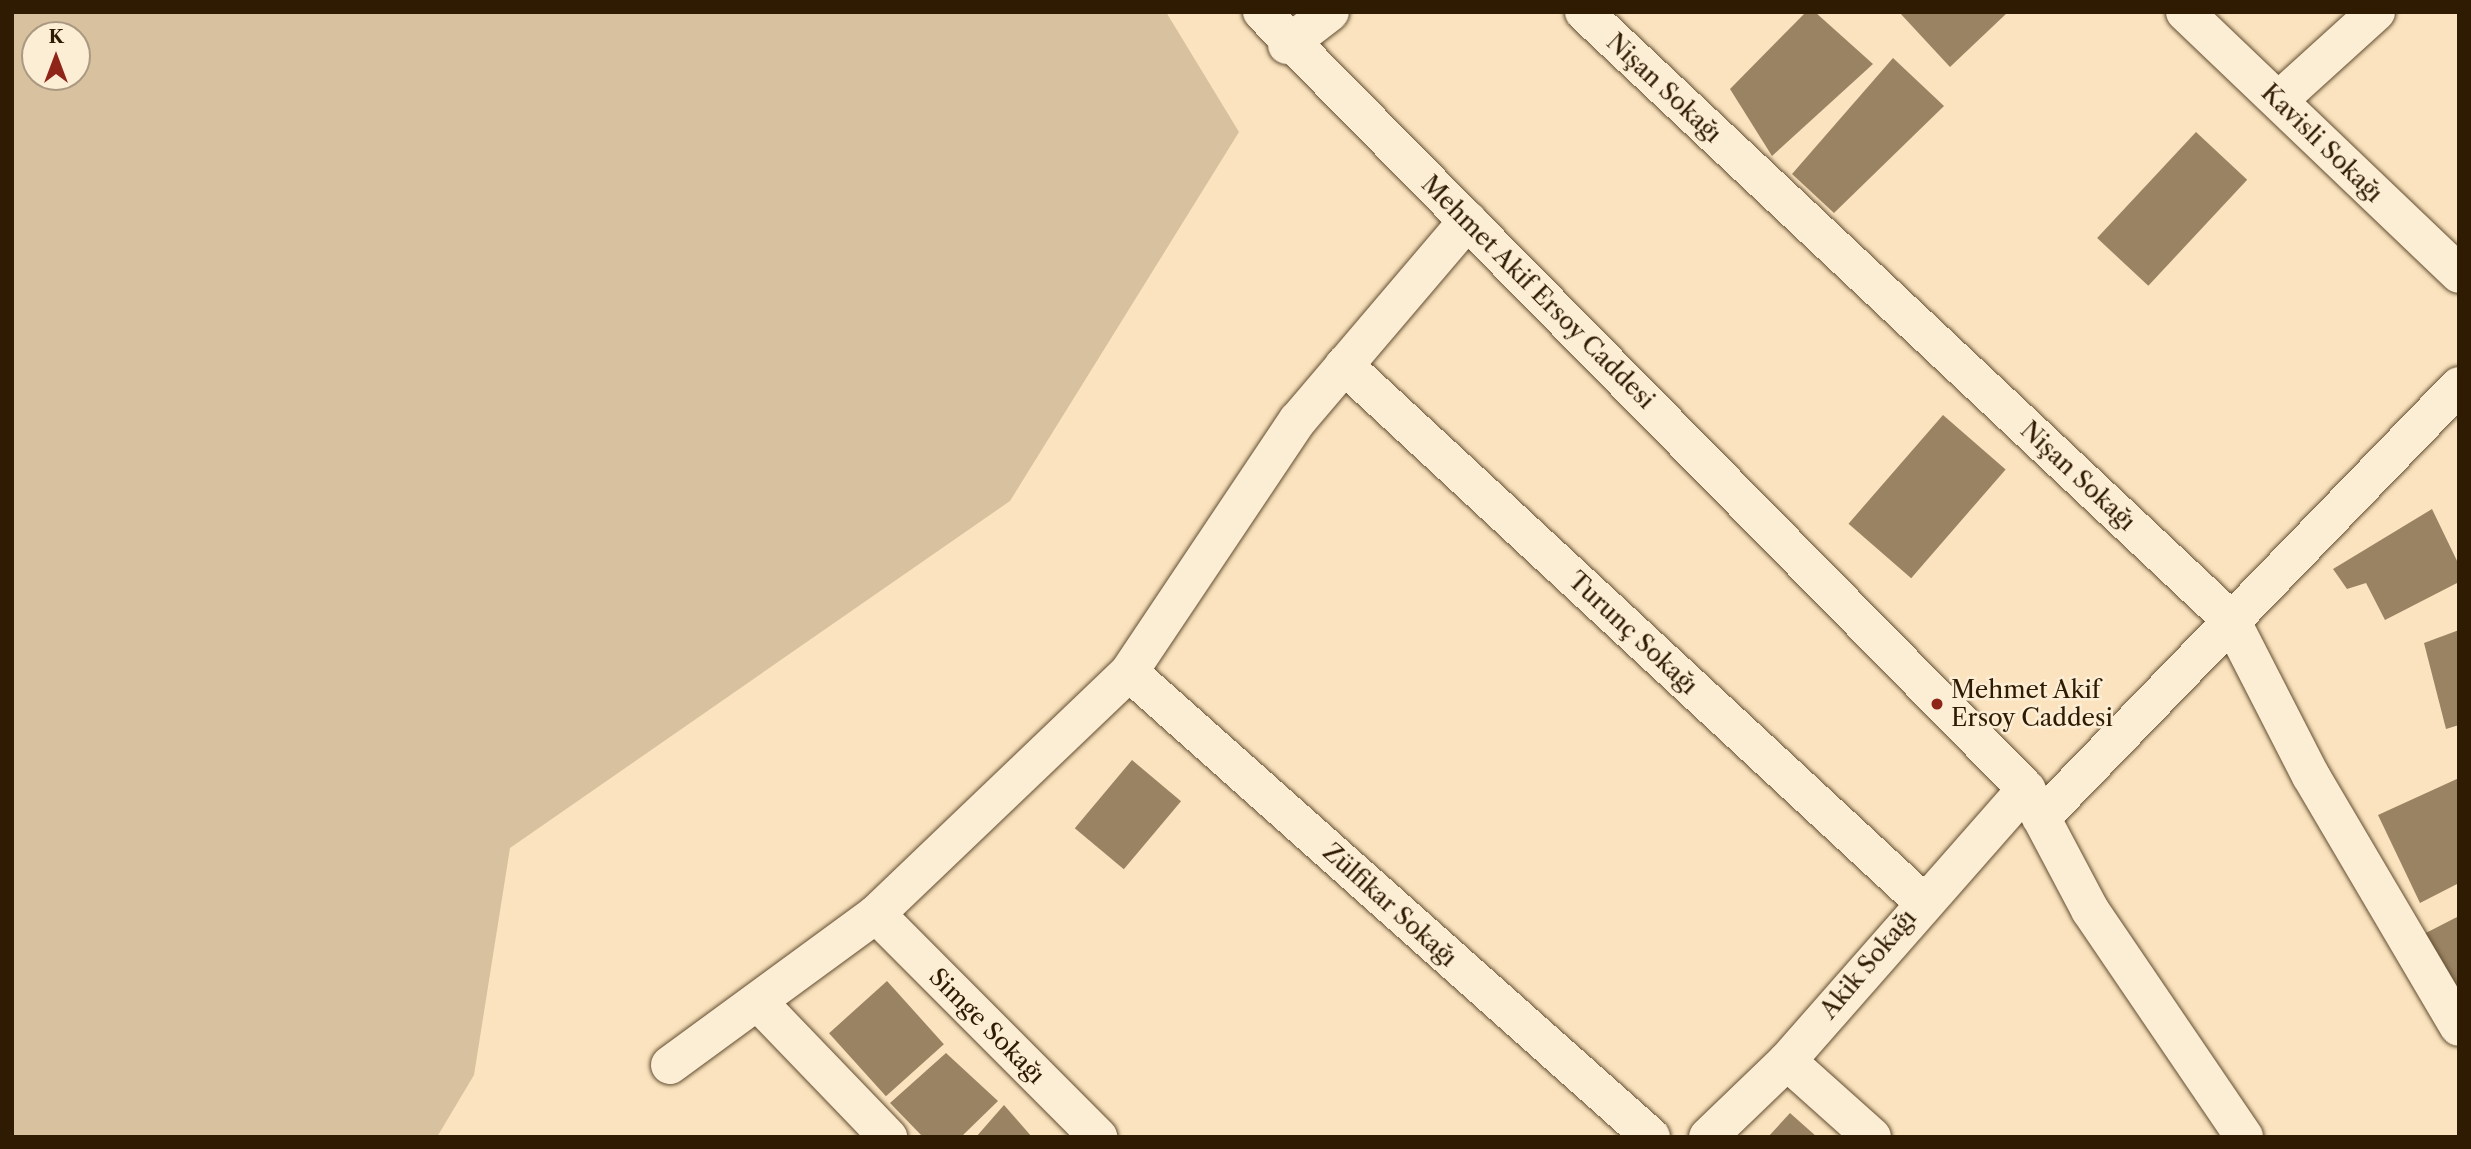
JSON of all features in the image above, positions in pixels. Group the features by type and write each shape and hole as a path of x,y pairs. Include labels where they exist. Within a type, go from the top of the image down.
{"street":[{"name":"Mehmet Akif Ersoy Caddesi","path":"1262,12 1287,45 1468,220 2033,803 2090,910 2244,1137"},
{"path":"1287,45 1330,12"},
{"name":"Nişan Sokağı","path":"1584,12 2231,620 2311,776 2459,1027"},
{"name":"Kavisli Sokağı","path":"2185,12 2459,274"},
{"path":"2279,100 2376,12"},
{"path":"670,1065 760,1004 876,914 1129,673 1298,420 1468,220"},
{"name":"Turunç Sokağı","path":"1344,365 1922,901"},
{"name":"Akik Sokağı","path":"1708,1137 1787,1061 1922,901 2033,803 2231,620 2459,386"},
{"name":"Zülfikar Sokağı","path":"1129,673 1651,1137"},
{"name":"Simge Sokağı","path":"876,914 1098,1137"},
{"path":"760,1004 888,1137"},
{"path":"1787,1061 1872,1137"}],"shaded area":[{"path":"12,12 1166,12 1239,132 1010,501 510,848 474,1075 437,1137 12,1137"}],"building":[{"path":"1806,12 1815,12 1873,64 1772,156 1730,89"},
{"path":"1899,12 2008,12 1950,67"},
{"path":"1893,58 1944,106 1834,213 1792,174"},
{"path":"2196,132 2247,180 2148,286 2097,238"},
{"path":"1943,415 2006,469 1911,578 1849,524"},
{"path":"2432,509 2459,565 2459,582 2385,620 2366,583 2347,589 2333,569"},
{"path":"2459,630 2459,725 2446,729 2424,643"},
{"path":"1132,760 1181,801 1124,869 1075,828"},
{"path":"2459,778 2459,883 2420,903 2378,815"},
{"path":"2459,916 2459,987 2447,992 2418,937"},
{"path":"887,981 944,1044 886,1096 829,1033"},
{"path":"946,1053 998,1101 961,1137 923,1137 890,1103"},
{"path":"1004,1105 1032,1137 976,1137"},
{"path":"1790,1113 1817,1137 1768,1137"}],"place":[{"name":"Mehmet Akif Ersoy Caddesi","path":"1937,704"}]}
